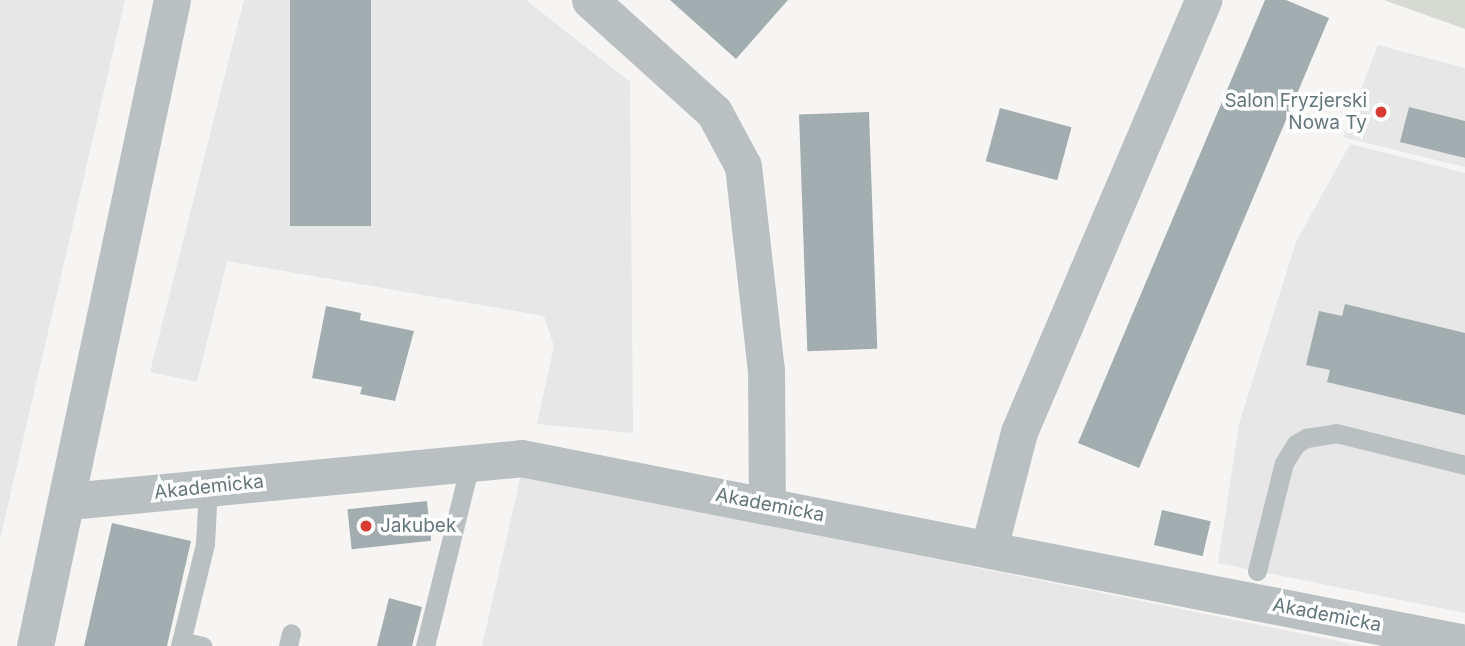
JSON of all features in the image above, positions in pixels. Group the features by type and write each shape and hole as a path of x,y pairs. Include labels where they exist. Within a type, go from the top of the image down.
{"street":[{"path":"35,646 69,501 172,0"},
{"path":"590,0 714,112 743,166 765,370 767,505"},
{"path":"989,548 1019,432 1203,0"},
{"name":"Akademicka","path":"69,501 471,460 540,460 1465,643"}],"lane":[{"path":"1257,571 1284,463 1296,444 1306,438 1336,433 1465,465"},
{"path":"425,646 471,460"},
{"path":"202,646 181,643 205,544 208,487"}],"shaded area":[{"path":"0,0 125,0 0,539"},
{"path":"244,0 526,0 630,82 633,433 537,424 554,346 544,316 227,261 197,382 150,372"},
{"path":"1384,0 1465,0 1465,29"},
{"path":"1378,45 1465,68 1465,167 1343,137"},
{"path":"1350,144 1465,173 1465,613 1218,563 1239,424 1296,242"},
{"path":"521,475 1363,646 482,646"}],"building":[{"path":"290,0 371,0 371,226 290,226"},
{"path":"670,0 788,0 736,59"},
{"path":"1265,0 1286,0 1329,18 1139,468 1078,443"},
{"path":"1409,107 1465,121 1465,158 1400,142"},
{"path":"1000,108 1071,127 1057,180 986,161"},
{"path":"869,112 877,349 807,351 799,114"},
{"path":"1345,304 1465,333 1465,415 1327,382 1330,370 1306,365 1319,311 1342,316"},
{"path":"326,306 361,313 360,320 414,331 395,401 360,394 362,387 312,378"},
{"path":"427,501 431,541 352,549 347,509"},
{"path":"1162,510 1211,521 1203,556 1154,545"},
{"path":"112,523 191,541 167,646 84,646"},
{"path":"389,598 422,607 412,646 377,646"}],"place":[{"name":"Salon Fryzjerski Nowa Ty","path":"1381,112"},
{"name":"Jakubek","path":"366,526"}]}
